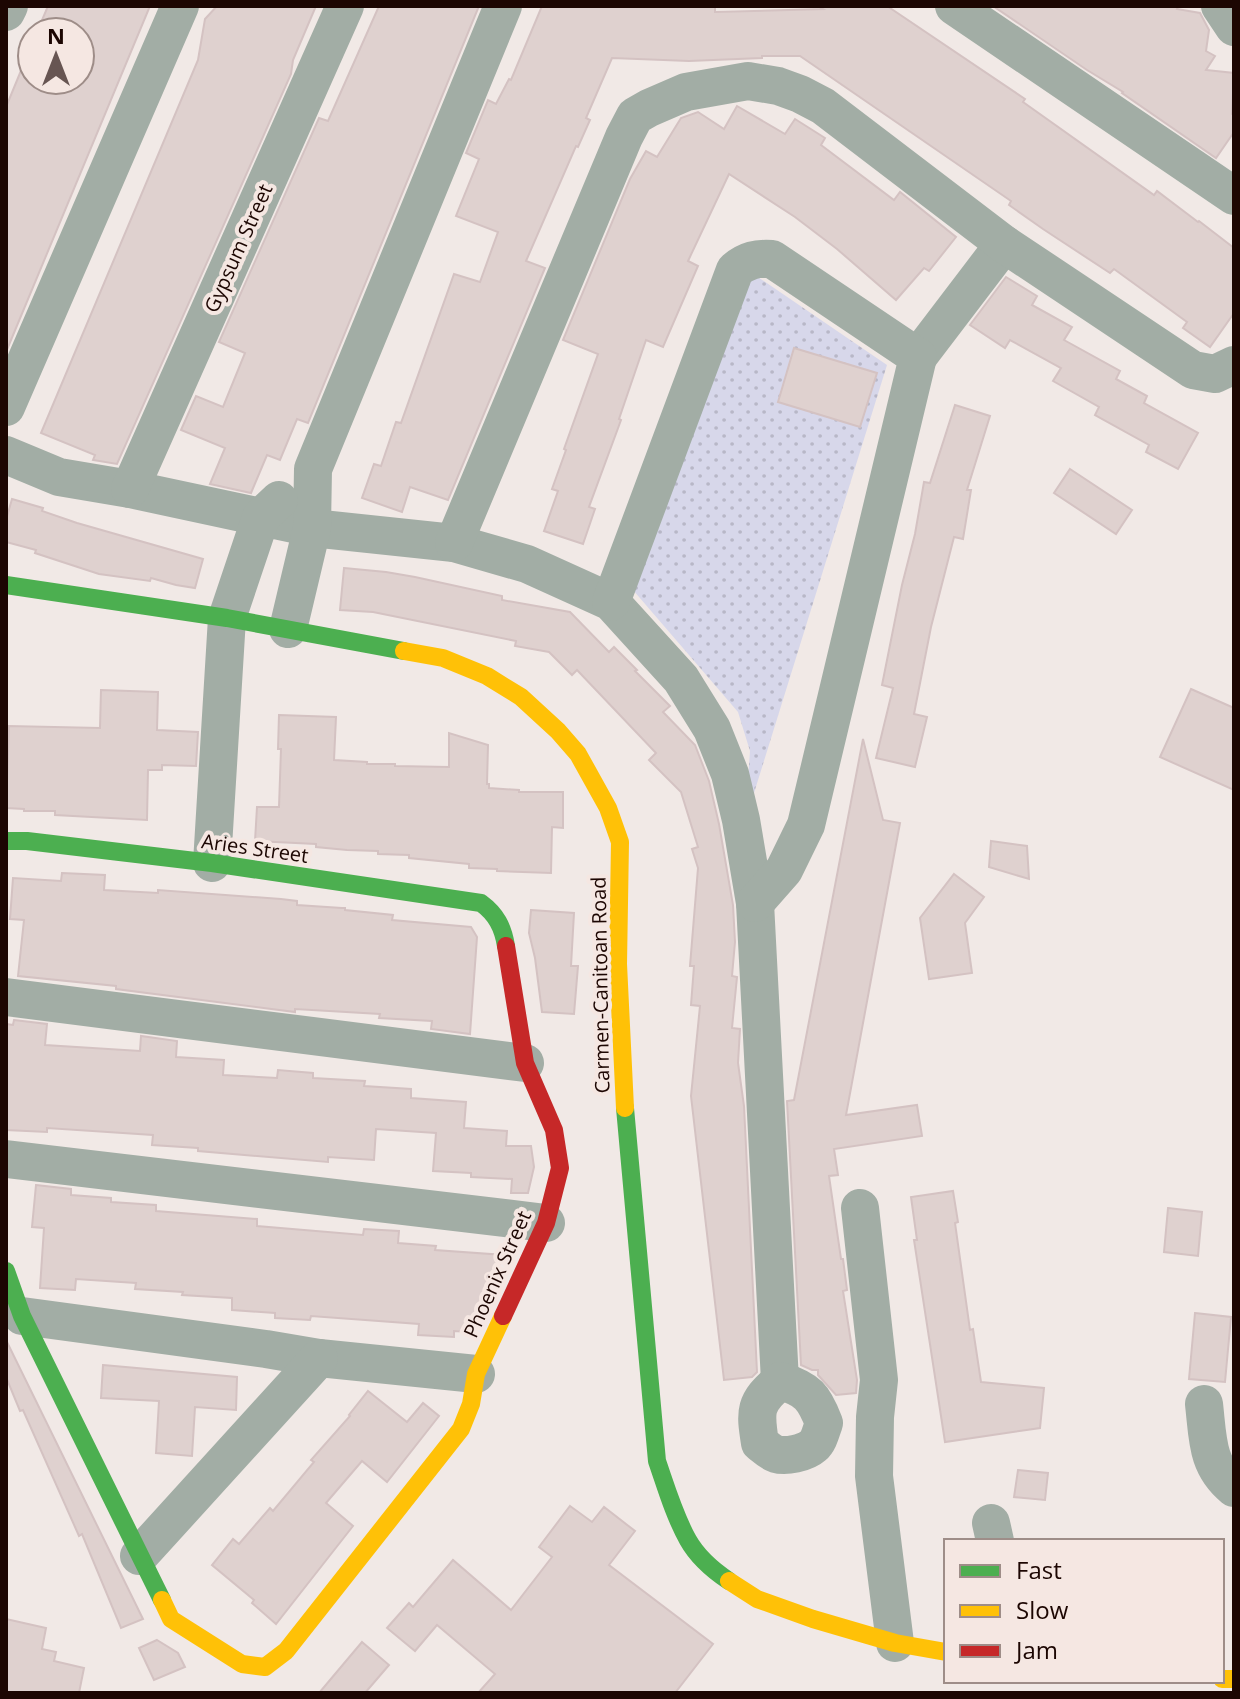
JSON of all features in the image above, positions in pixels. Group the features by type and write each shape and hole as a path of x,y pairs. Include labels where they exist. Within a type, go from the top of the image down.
{"street":[{"path":"6,12 9,6"},
{"path":"6,407 180,6"},
{"name":"Gypsum Street","path":"130,489 345,6"},
{"path":"288,629 312,528 313,469 503,6"},
{"path":"954,6 1234,196"},
{"path":"1220,6 1234,27"},
{"path":"454,543 624,137 635,116 686,92 748,81 778,86 800,94 823,106 1004,244 1193,370 1215,374 1234,365"},
{"path":"755,903 784,870 806,825 918,357 1004,244"},
{"path":"611,602 735,270 743,263 757,258 772,259 918,357"},
{"path":"6,455 59,477 312,528 454,543 527,564 611,602 681,679 712,729 730,774 755,903 780,1381"},
{"path":"212,863 227,618 261,517 313,469"},
{"name":"Carmen-Canitoan Road","path":"6,585 227,618 443,658 487,676 521,697 558,731 578,754 596,784 620,842 618,964 624,1095 657,1461 671,1502 689,1543 715,1571 757,1599 895,1643 944,1652"},
{"name":"Aries Street","path":"6,841 212,863 481,903 494,913"},
{"name":"Phoenix Street","path":"6,1271 22,1316 171,1619 242,1664 265,1667 286,1651 461,1429 471,1404 476,1374 546,1223 560,1168 554,1130 525,1063 505,938 494,913"},
{"path":"6,997 525,1063"},
{"path":"6,1159 546,1223"},
{"path":"860,1208 879,1380 874,1476 895,1643"},
{"path":"22,1316 319,1358 476,1374"},
{"path":"139,1556 319,1358"},
{"path":"1204,1404 1209,1453 1222,1478 1234,1488"}],"shaded area":[{"path":"752,273 887,365 745,822 750,751 738,712 633,590"}],"building":[{"path":"48,6 150,6 6,352 6,107 16,83 16,96 96,96 96,16 44,16"},
{"path":"217,6 316,6 293,60 291,74 117,464 93,460 95,455 41,433 198,60 205,19"},
{"path":"379,6 479,6 308,423 297,419 280,460 267,455 251,493 210,484 225,448 181,430 196,396 223,407 245,353 219,342 319,118 328,121"},
{"path":"542,6 715,6 715,12 823,9 818,6 887,6 1025,99 1023,102 1154,195 1157,191 1234,248 1234,313 1210,347 1183,328 1187,322 1114,269 1110,273 1043,229 1009,205 1011,201 800,56 689,61 612,58 586,118 590,120 526,261 545,268 448,500 410,487 402,512 362,498 374,464 381,466 396,422 401,423 454,274 480,282 498,232 456,216 479,159 466,153 488,100 496,104 511,80"},
{"path":"993,6 1178,6 1177,9 1200,13 1209,30 1206,51 1215,56 1206,70 1234,73 1234,132 1216,158"},
{"path":"737,106 785,134 795,119 825,138 821,145 894,200 900,192 956,237 929,271 924,268 896,300 795,217 729,174 688,261 698,266 663,347 646,340 589,507 595,509 583,544 544,531 558,491 552,489 564,449 598,354 563,340 630,179 646,151 657,157 681,118 698,112 724,129"},
{"path":"1006,277 1037,296 1032,305 1072,327 1064,340 1120,371 1116,379 1147,396 1144,403 1198,433 1178,469 1146,452 1149,445 1095,415 1099,407 1053,381 1061,368 1010,340 1005,348 970,325"},
{"path":"794,348 877,373 860,427 778,402"},
{"path":"955,405 990,416 967,490 971,490 963,539 954,537 931,627 914,714 927,717 915,767 876,758 893,688 882,685 924,482 930,483"},
{"path":"1070,469 1132,510 1116,534 1054,493"},
{"path":"12,499 77,523 203,559 195,588 151,578 150,581 99,574 6,542 6,520"},
{"path":"344,568 415,577 502,596 502,600 570,612 609,652 614,647 637,670 670,706 663,712 695,745 709,781 733,905 735,942 732,976 737,977 732,1028 740,1029 738,1063 744,1106 757,1372 752,1377 724,1380 691,1096 700,1006 691,1005 694,966 690,966 698,868 692,849 698,847 681,792 649,760 656,753 577,670 572,675 549,652 515,646 516,641 373,612 340,610"},
{"path":"1191,689 1234,708 1234,790 1160,757"},
{"path":"101,690 158,692 157,730 198,732 196,766 162,765 162,770 148,770 147,820 55,815 55,811 6,808 9,726 100,728"},
{"path":"279,715 336,717 334,760 449,767 449,733 488,745 489,788 563,792 563,828 552,827 551,873 469,868 469,864 378,854 378,851 255,841 257,807 279,807"},
{"path":"863,739 883,820 900,823 846,1115 917,1105 922,1136 834,1149 838,1175 829,1176 843,1259 847,1290 843,1291 857,1380 856,1393 836,1395 818,1375 818,1370 801,1365 787,1101 794,1100"},
{"path":"991,841 1027,846 1029,879 989,867"},
{"path":"62,873 105,875 104,890 158,893 158,890 281,899 297,901 297,905 393,915 392,920 471,927 477,937 470,1034 431,1029 432,1021 379,1018 380,1014 295,1009 295,1012 116,989 116,986 18,976 24,920 10,919 13,878 61,881"},
{"path":"954,874 984,897 965,923 972,973 929,979 920,918"},
{"path":"531,910 574,913 571,966 578,966 574,1014 542,1012 529,933"},
{"path":"14,1020 47,1024 45,1045 140,1051 141,1036 177,1041 176,1057 224,1060 223,1075 277,1078 278,1070 313,1073 313,1078 365,1081 364,1086 411,1089 411,1098 466,1102 464,1128 507,1131 506,1146 531,1146 534,1167 528,1193 511,1193 512,1179 433,1171 436,1133 376,1129 374,1160 328,1157 328,1162 152,1145 153,1135 47,1128 47,1132 6,1130 6,1024 13,1025"},
{"path":"36,1185 71,1189 71,1195 111,1198 111,1202 156,1205 156,1211 257,1219 257,1226 363,1235 364,1229 399,1231 398,1243 436,1246 435,1250 504,1255 468,1332 454,1331 454,1337 418,1335 419,1324 311,1316 310,1320 275,1318 275,1313 232,1310 232,1298 135,1289 136,1283 76,1279 75,1290 40,1288 44,1228 32,1227"},
{"path":"953,1191 970,1330 973,1329 981,1382 1044,1388 1040,1428 945,1442 914,1240 917,1240 911,1197"},
{"path":"1168,1208 1202,1212 1198,1256 1164,1252"},
{"path":"1195,1313 1231,1317 1225,1382 1189,1379"},
{"path":"6,1340 143,1619 121,1628 82,1534 79,1536 6,1377"},
{"path":"103,1365 237,1377 236,1410 195,1407 192,1456 156,1453 159,1401 101,1398"},
{"path":"368,1391 407,1422 423,1403 439,1416 387,1482 362,1461 326,1503 353,1526 276,1624 252,1603 254,1600 212,1565 233,1539 239,1544 270,1508 273,1511"},
{"path":"1018,1470 1048,1473 1045,1500 1014,1497"},
{"path":"570,1506 592,1522 604,1507 635,1531 609,1565 713,1644 675,1693 478,1693 495,1674 437,1625 415,1651 387,1628 409,1603 413,1607 453,1560 511,1610 552,1557 539,1547"},
{"path":"6,1619 46,1628 42,1649 56,1652 54,1661 84,1668 79,1693 6,1693"},
{"path":"157,1640 178,1653 185,1667 154,1680 139,1648"},
{"path":"362,1642 389,1665 365,1693 319,1693"}],"traffic: fast":[{"path":"6,585 227,618 404,651"},
{"path":"6,841 212,863 481,903 498,922 506,946"},
{"path":"625,1108 657,1461 674,1511 688,1540 706,1563 729,1581"},
{"path":"6,1271 22,1316 162,1600"}],"traffic: slow":[{"path":"404,651 443,658 487,676 521,697 578,754 608,808 620,842 618,964 625,1108"},
{"path":"162,1600 171,1619 242,1664 265,1667 286,1651 461,1429 471,1404 476,1374 503,1316"},
{"path":"729,1581 757,1599 813,1619 895,1643 944,1652"},
{"path":"1224,1679 1234,1679"}],"traffic: jam":[{"path":"503,1316 546,1223 560,1168 554,1130 525,1063 506,946"}]}
